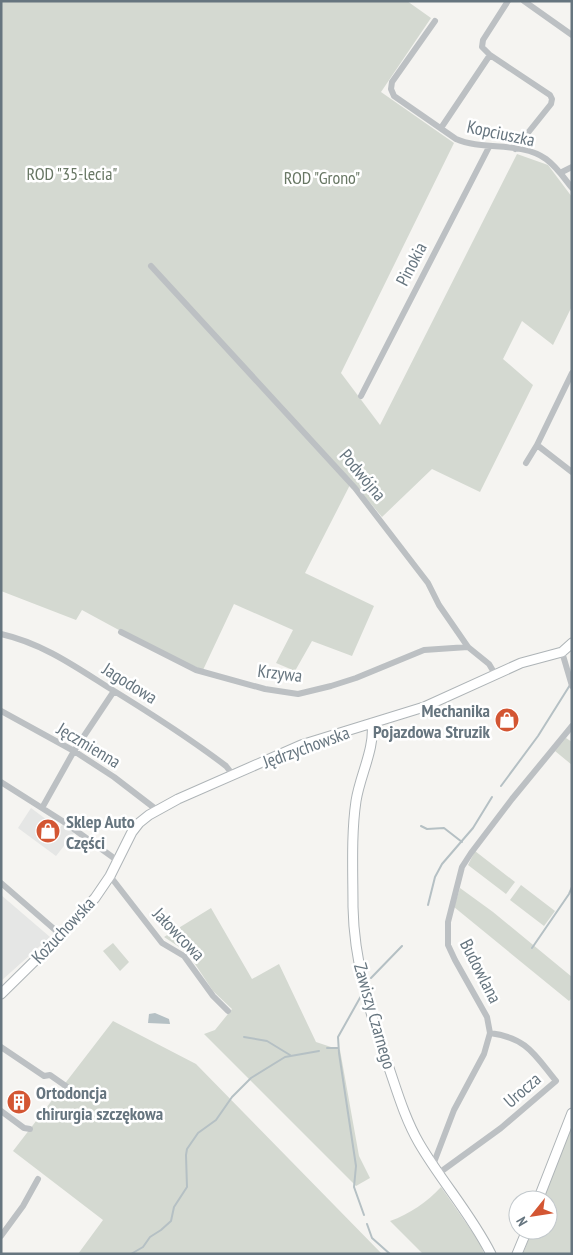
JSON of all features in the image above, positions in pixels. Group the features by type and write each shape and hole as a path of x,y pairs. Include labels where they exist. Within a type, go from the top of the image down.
{"main road":[{"name":"Jędrzychowska","path":"118,861 135,828 143,819 158,810 312,741 424,707 521,662 562,652 572,643"},
{"name":"Zawiszy Czarnego","path":"372,723 372,735 358,790 355,811 353,910 356,942 366,997 398,1096 417,1139 471,1219 491,1254"},
{"name":"Kożuchowska","path":"1,994 61,935 94,898 118,861"},
{"path":"542,1190 572,1113"},
{"path":"517,1254 522,1240"}],"street":[{"path":"508,1 483,40 482,47 490,55 552,97 552,101 515,149"},
{"path":"524,1 572,35"},
{"name":"Kopciuszka","path":"434,21 392,82 391,89 394,96 456,139 466,143 515,149 544,158 572,188"},
{"path":"441,128 490,55"},
{"name":"Pinokia","path":"361,396 489,146"},
{"path":"560,173 572,167"},
{"name":"Podwójna","path":"152,266 355,488 428,582 439,605 468,647 489,664 496,674"},
{"path":"526,462 537,445 572,374"},
{"path":"537,445 572,472"},
{"name":"Krzywa","path":"121,632 196,670 264,689 298,694 356,678 424,650 468,647"},
{"name":"Jagodowa","path":"1,634 39,646 114,690 183,735 226,766 233,775"},
{"path":"562,652 572,686"},
{"path":"42,808 74,751 114,690"},
{"name":"Jęczmienna","path":"1,711 74,751 114,777 158,810"},
{"name":"Budowlana","path":"490,1033 487,1017 448,945 448,922 454,897 462,868 471,853 512,799 572,726"},
{"path":"1,782 118,861"},
{"name":"Jałowcowa","path":"110,876 162,943 184,956 213,996 228,1012"},
{"path":"1,883 61,935"},
{"path":"433,1164 454,1110 484,1054 490,1033"},
{"name":"Urocza","path":"439,1173 501,1128 556,1080 529,1047 508,1035 490,1033"},
{"path":"1,1047 44,1076 50,1075 70,1089"},
{"path":"1,1111 24,1128 30,1129"},
{"path":"1,1236 38,1179"}],"shaded area":[{"path":"31,808 59,829 62,825 74,833 56,856 18,828"},
{"path":"1,895 50,937 1,981"},
{"path":"155,1013 169,1019 170,1024 148,1023 149,1014"}],"green space":[{"path":"1,1 407,1 431,18 381,92 454,143 341,373 380,425 517,154 548,165 572,197 572,306 553,345 522,321 503,359 533,385 480,492 432,469 382,517 352,481 305,573 374,606 352,656 312,641 295,671 276,663 293,630 234,604 203,670 152,648 82,610 76,620 1,591"},
{"path":"566,738 572,742 572,765 555,751"},
{"path":"475,851 515,882 506,894 468,865"},
{"path":"521,885 555,911 544,926 510,900"},
{"path":"460,888 493,912 572,977 572,998 569,1001 454,907"},
{"path":"211,908 252,979 279,964 316,1042 340,1050 359,1156 370,1178 356,1186 204,1034 215,1030 232,1009 213,991 187,952 164,937"},
{"path":"113,943 129,962 120,971 103,951"},
{"path":"113,1021 196,1064 382,1254 78,1254 103,1220 13,1151"},
{"path":"572,1126 572,1254 523,1254 528,1240 558,1240 558,1190 547,1190"},
{"path":"441,1187 480,1243 484,1254 423,1254 390,1221 418,1207"}],"waterway":[{"path":"501,786 538,736 570,685"},
{"path":"428,905 435,877 442,864 473,828 492,797"},
{"path":"421,826 427,829 444,828 462,842"},
{"path":"532,948 572,887"},
{"path":"371,978 402,946"},
{"path":"361,996 338,1037 356,1166 354,1187 364,1215"},
{"path":"244,1037 267,1041 290,1055"},
{"path":"327,1048 338,1048"},
{"path":"131,1254 143,1247 150,1237 171,1221 174,1207 187,1187 187,1149 198,1133 216,1120 232,1097 251,1078 285,1057 319,1051"},
{"path":"367,1224 372,1238 390,1254"}],"place":[{"name":"Mechanika Pojazdowa Struzik","path":"507,720"},
{"name":"Sklep Auto Części","path":"48,831"},
{"name":"Ortodoncja chirurgia szczękowa","path":"19,1102"}],"park label":[{"name":"ROD \"35-lecia\"","path":"72,173"},
{"name":"ROD \"Grono\"","path":"322,177"}]}
